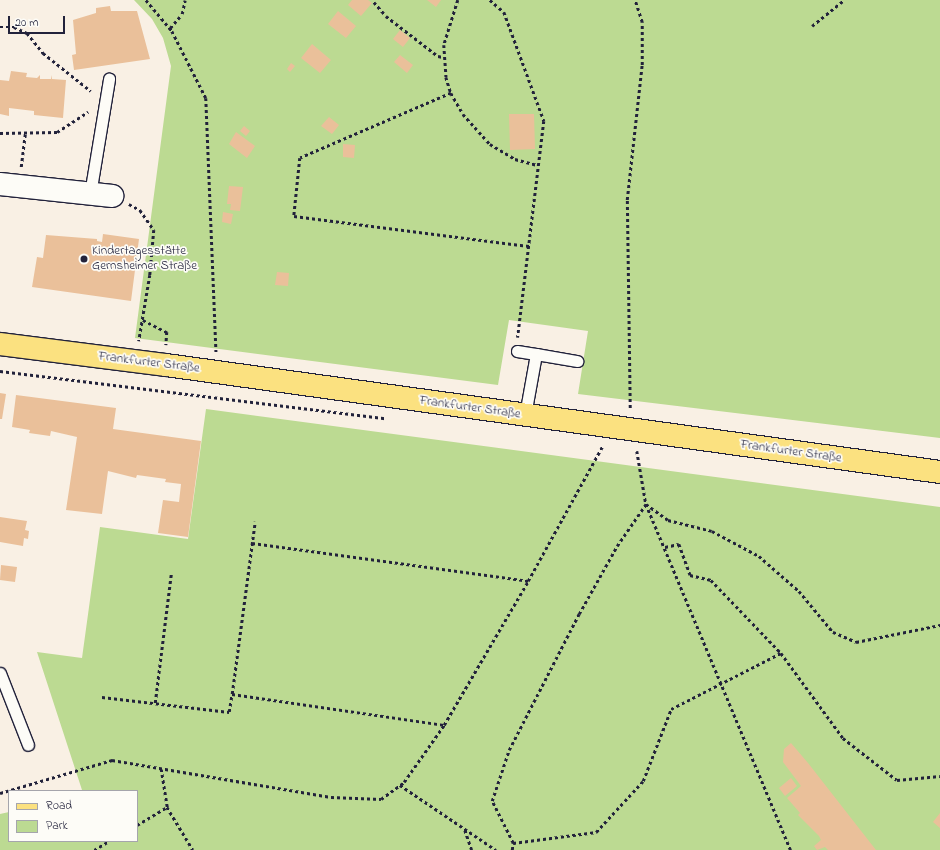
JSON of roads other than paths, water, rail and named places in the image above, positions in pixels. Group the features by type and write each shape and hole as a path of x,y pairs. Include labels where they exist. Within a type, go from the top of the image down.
{"main road":[{"name":"Frankfurter Straße","path":"0,344 525,415 603,440 940,472"}],"street":[{"path":"9,185 112,196"}],"lane":[{"path":"90,194 109,79"},
{"path":"517,351 577,361"},
{"path":"525,415 536,354"},
{"path":"0,673 5,681 28,745"}],"place":[{"name":"Kindertagesstätte Gernsheimer Straße","path":"84,259"}]}
